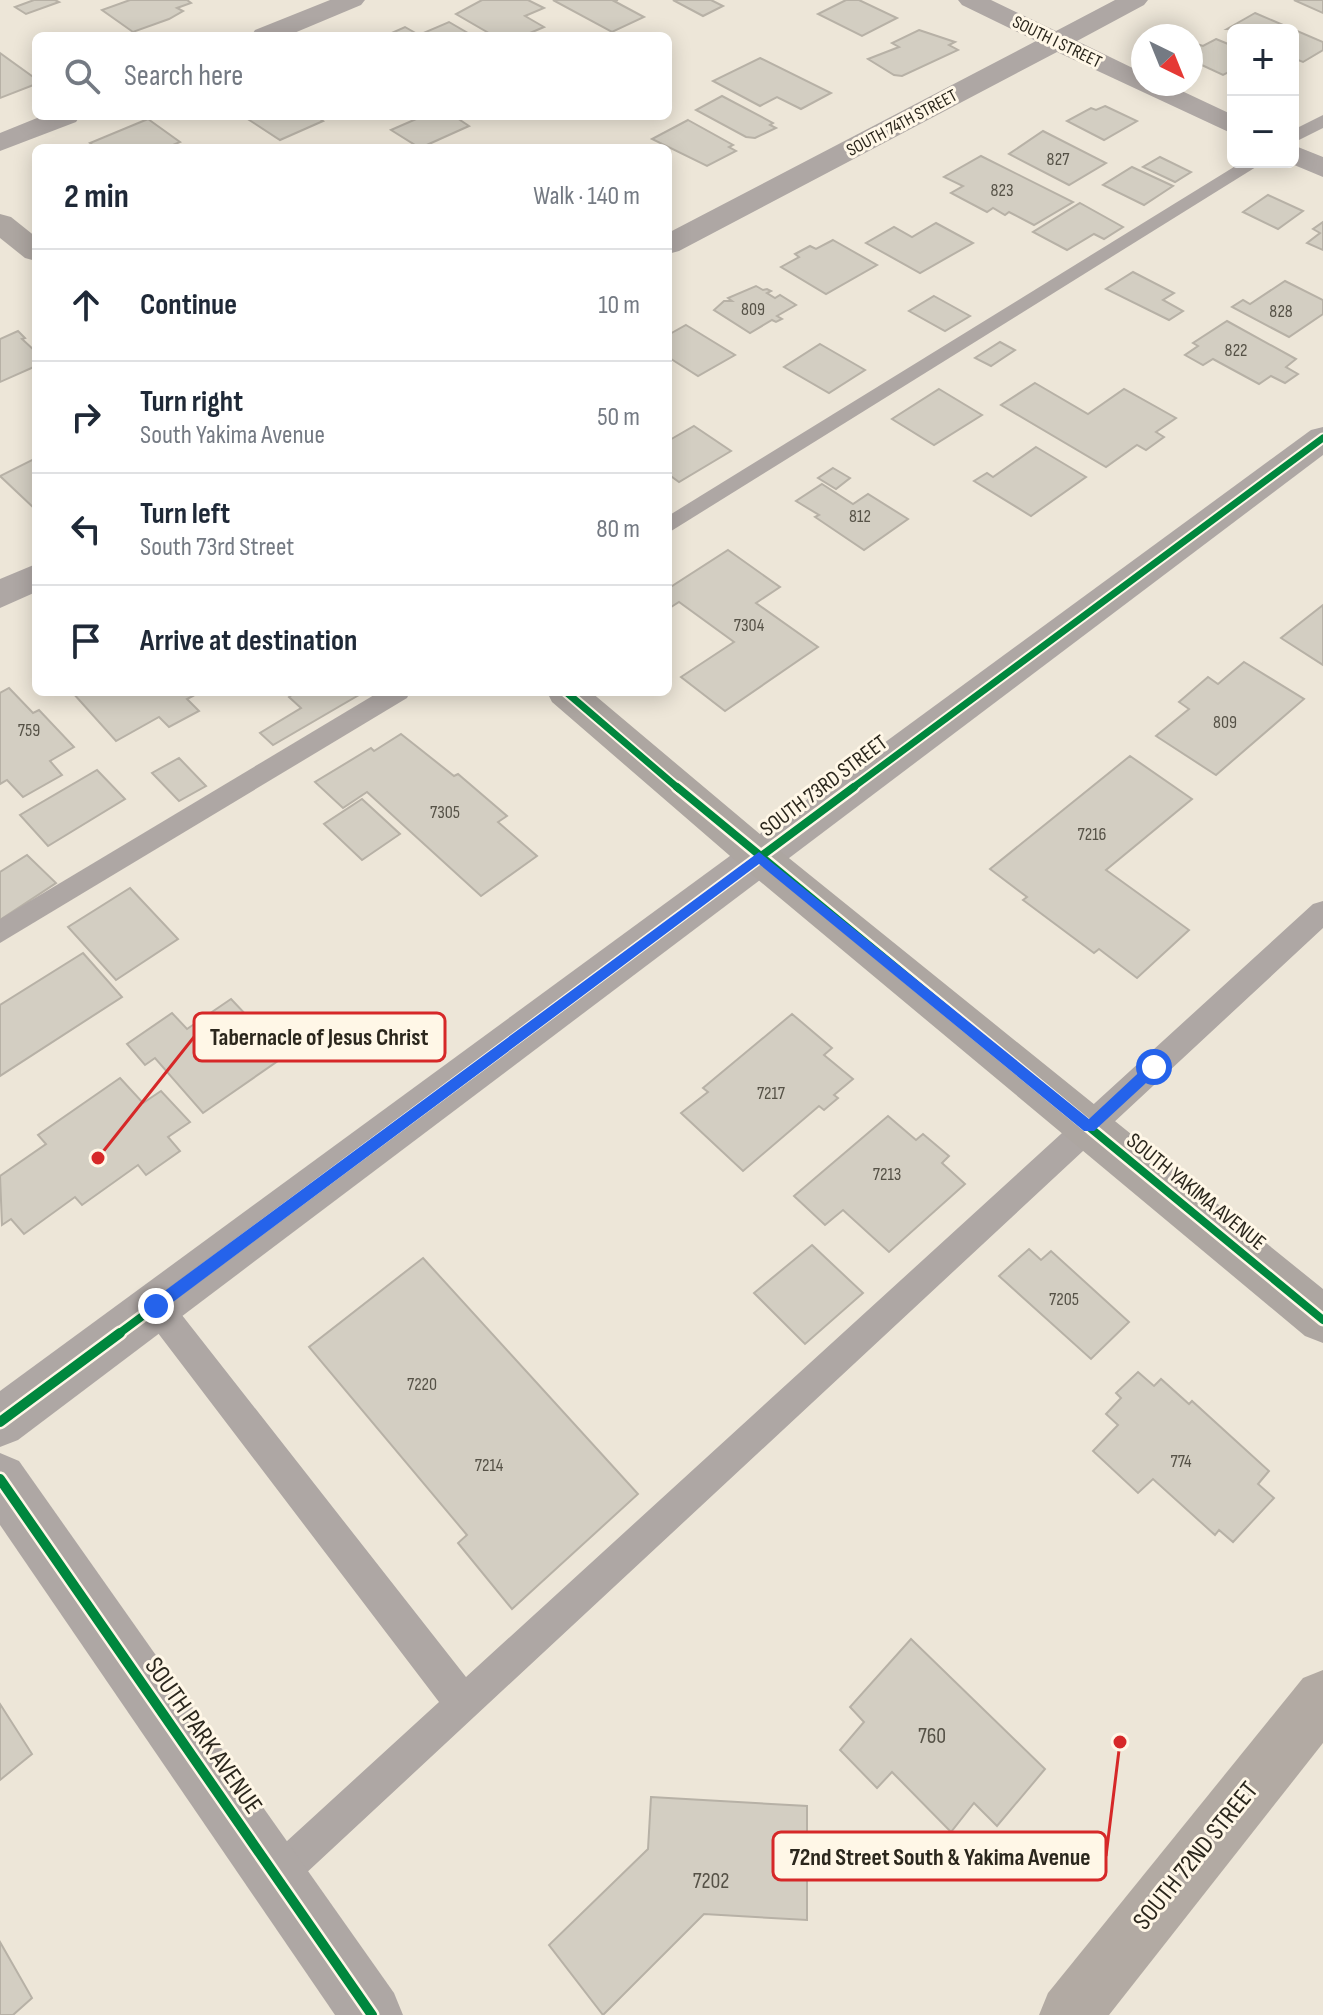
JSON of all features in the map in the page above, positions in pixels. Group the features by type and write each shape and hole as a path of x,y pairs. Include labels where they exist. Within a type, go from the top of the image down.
{"main road":[{"path":"0,223 32,249"},
{"name":"SOUTH YAKIMA AVENUE","path":"571,696 759,857 1323,1320"},
{"name":"SOUTH 72ND STREET","path":"1070,2015 1323,1698"}],"street":[{"path":"274,32 352,0"},
{"name":"SOUTH I STREET","path":"971,0 1131,78"},
{"name":"SOUTH 74TH STREET","path":"672,243 1135,0"},
{"name":"SOUTH I STREET","path":"1169,96 1227,123"},
{"path":"0,143 56,120"},
{"path":"1299,157 1323,168"},
{"name":"SOUTH 73RD STREET","path":"0,1422 1323,438"},
{"path":"0,595 32,578"},
{"name":"SOUTH PARK AVENUE","path":"0,1479 372,2015"}],"lane":[{"path":"1299,134 1323,120"},
{"path":"672,524 1245,168"},
{"path":"0,932 391,696"},
{"path":"276,1876 1323,912"},
{"path":"156,1306 462,1702"}],"building":[{"path":"34,0 59,2 26,14 15,7"},
{"path":"130,0 187,0 191,3 177,8 183,11 169,19 133,32 102,10"},
{"path":"482,0 528,0 544,8 525,16 544,27 532,32 487,32 456,14"},
{"path":"553,0 618,0 614,1 644,17 612,32"},
{"path":"673,0 711,0 723,6 703,16"},
{"path":"846,0 859,0 897,18 862,36 818,14"},
{"path":"1294,0 1323,0 1323,13"},
{"path":"1255,13 1281,24 1236,24"},
{"path":"449,22 466,32 426,32"},
{"path":"405,27 414,32 394,32"},
{"path":"919,30 955,42 949,45 958,50 902,76 894,75 868,59 899,47 892,43"},
{"path":"1299,32 1323,42 1323,50 1303,62 1299,60"},
{"path":"1216,39 1227,44 1227,73 1223,75 1203,66 1203,46"},
{"path":"0,53 32,76 32,86 0,98"},
{"path":"760,58 831,93 801,109 777,97 760,106 713,81"},
{"path":"722,96 773,123 770,125 776,128 755,138 746,137 696,110"},
{"path":"1105,106 1137,121 1104,140 1067,121 1091,108 1096,110"},
{"path":"146,120 180,142 175,144 90,143"},
{"path":"249,120 323,121 280,140"},
{"path":"414,120 460,120 469,126 429,144 414,144 391,130"},
{"path":"688,120 733,145 729,147 736,151 707,166 672,149 672,144 652,139"},
{"path":"1043,131 1106,163 1069,185 1009,154"},
{"path":"981,156 1073,202 1034,225 1009,212 1005,215 993,208 987,212 951,193 963,186 944,177"},
{"path":"1160,157 1191,172 1175,182 1143,167"},
{"path":"1132,167 1173,186 1144,205 1103,185"},
{"path":"1268,195 1303,211 1278,229 1243,212"},
{"path":"1080,203 1123,227 1104,239 1094,234 1067,250 1033,232"},
{"path":"1323,222 1323,250 1307,243 1320,233 1313,229"},
{"path":"936,223 973,243 920,273 866,243 894,227 912,237"},
{"path":"833,240 877,265 826,294 781,267 799,257 795,254 810,246 816,249"},
{"path":"1133,272 1174,293 1163,300 1183,311 1169,320 1106,289"},
{"path":"1285,281 1323,300 1323,314 1289,337 1232,307 1243,300 1250,304"},
{"path":"756,286 771,291 767,293 775,298 780,295 796,305 777,316 782,319 772,320 750,333 714,310 724,301 732,301 728,298"},
{"path":"934,296 970,316 945,331 909,311"},
{"path":"1227,321 1296,359 1286,367 1298,374 1285,383 1271,376 1259,384 1213,359 1203,365 1185,355 1198,346 1193,343"},
{"path":"686,325 735,355 698,376 672,360 672,333"},
{"path":"18,331 32,348 32,368 0,382 0,339"},
{"path":"1000,342 1015,350 991,366 975,358"},
{"path":"820,344 865,370 829,393 784,367"},
{"path":"1035,383 1088,414 1124,389 1176,418 1156,432 1164,437 1146,450 1137,445 1106,467 1001,405"},
{"path":"939,389 982,415 934,445 892,419"},
{"path":"694,426 731,451 679,482 672,477 672,439"},
{"path":"1036,447 1086,477 1031,516 974,481 987,473 993,477"},
{"path":"32,460 32,506 0,476"},
{"path":"833,468 850,478 836,489 818,478"},
{"path":"822,484 853,504 868,494 908,519 864,550 796,501"},
{"path":"728,550 780,587 756,603 818,647 725,711 681,677 734,642 679,602 672,606 672,586"},
{"path":"1323,605 1323,665 1281,638"},
{"path":"1244,662 1304,699 1216,775 1156,736 1189,709 1179,702 1208,677 1218,684"},
{"path":"9,688 33,713 39,710 74,747 50,761 62,775 23,797 7,780 0,784 0,693"},
{"path":"76,696 193,696 187,699 199,711 169,727 159,717 116,741"},
{"path":"357,696 273,745 260,733 301,708 289,697"},
{"path":"401,734 454,776 458,774 507,816 498,822 537,856 481,896 367,792 343,808 315,782"},
{"path":"1130,756 1192,799 1106,870 1189,930 1137,978 1099,949 1094,953 1023,900 1027,897 990,869"},
{"path":"179,758 206,786 179,801 152,773"},
{"path":"97,770 125,799 48,846 20,815"},
{"path":"362,799 400,834 362,860 324,824"},
{"path":"27,855 56,883 0,920 0,872"},
{"path":"130,888 178,939 116,980 68,927"},
{"path":"83,953 122,997 0,1076 0,1005"},
{"path":"231,999 285,1056 203,1113 155,1058 145,1065 127,1044 172,1013 187,1029"},
{"path":"792,1014 832,1048 824,1055 853,1079 834,1095 838,1098 824,1110 819,1106 743,1171 681,1113 708,1092 703,1088"},
{"path":"120,1078 143,1103 161,1091 190,1122 168,1137 180,1151 146,1175 138,1165 82,1205 75,1197 24,1234 11,1219 2,1225 0,1176 46,1144 38,1135"},
{"path":"888,1116 916,1140 923,1134 949,1156 942,1163 965,1184 889,1252 843,1210 825,1225 794,1196"},
{"path":"812,1245 863,1293 805,1344 754,1293"},
{"path":"1029,1249 1041,1260 1051,1251 1129,1322 1091,1359 999,1276"},
{"path":"423,1258 638,1494 512,1609 458,1543 467,1535 309,1347"},
{"path":"1138,1372 1154,1386 1161,1379 1189,1404 1192,1401 1269,1471 1258,1484 1274,1498 1233,1542 1219,1530 1215,1535 1153,1479 1138,1493 1093,1451 1118,1425 1106,1414 1121,1398 1116,1393"},
{"path":"911,1639 1045,1769 997,1826 974,1803 951,1832 892,1772 877,1788 840,1750 864,1722 850,1707"},
{"path":"0,1704 32,1754 0,1780"},
{"path":"651,1797 807,1806 807,1920 704,1914 603,2015 549,1945 648,1849"},
{"path":"0,1942 32,1998 13,2015 0,2015"}],"cycle path":[{"path":"0,1422 1323,438"},
{"path":"571,696 759,857 1323,1320"},
{"path":"0,1479 372,2015"}],"place":[{"name":"Tabernacle of Jesus Christ","path":"98,1158"},
{"name":"72nd Street South & Yakima Avenue","path":"1120,1742"}],"route":[{"path":"156,1306 759,857 1089,1127 1154,1067"}]}
